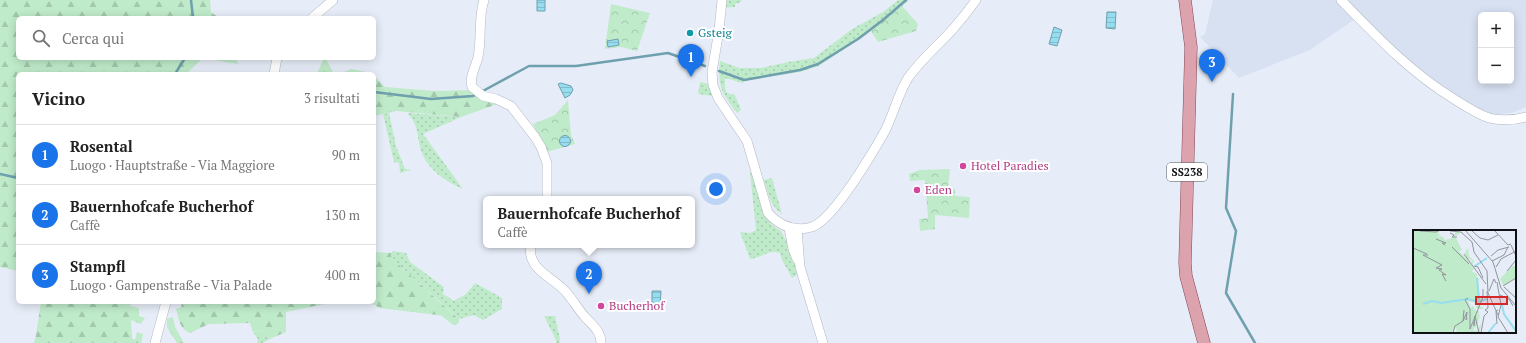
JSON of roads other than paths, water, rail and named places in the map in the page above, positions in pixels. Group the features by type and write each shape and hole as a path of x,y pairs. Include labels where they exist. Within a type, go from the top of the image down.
{"main road":[{"name":"SS238","path":"1185,0 1191,47 1185,263 1186,276 1204,343"}],"street":[{"path":"314,16 333,0"},
{"path":"484,0 481,8 480,50 471,84 472,87 480,93 511,106 535,137 547,163 547,196"},
{"path":"722,0 712,72 713,85 718,98 747,141 768,213 775,220 793,228 813,226 824,218 838,203 864,166 881,137 904,86 917,66 953,30 976,0"},
{"path":"1341,0 1387,47 1442,92 1474,111 1490,118 1510,120 1526,117"},
{"path":"274,72 277,60"},
{"path":"793,228 800,267 823,343"},
{"path":"531,248 530,254 539,270 557,282 567,293 585,317 600,333 601,343"},
{"path":"155,343 165,304"}],"water":[{"path":"537,0 545,0 545,11 537,11"},
{"path":"1107,12 1116,12 1115,29 1106,28"},
{"path":"1054,27 1062,30 1057,46 1049,44"},
{"path":"618,39 619,45 608,47 607,41"},
{"path":"561,83 571,86 573,90 570,95 565,98 558,84"},
{"path":"565,135 569,137 571,141 569,145 565,147 561,145 559,141 561,137"},
{"path":"652,291 661,291 660,307 652,306"}],"waterway":[{"path":"191,0 193,16"},
{"path":"719,71 744,80 800,70 818,64 858,39 906,0"},
{"path":"481,92 529,66 576,66 668,53 705,66"},
{"path":"176,72 184,60"},
{"path":"376,92 431,99 473,96 476,94"},
{"path":"1233,94 1226,208 1236,231 1226,293 1255,343"},
{"path":"0,174 16,178"}],"place":[{"name":"Gsteig","path":"690,33"},
{"name":"Rosental","path":"691,77"},
{"name":"Stampfl","path":"1212,82"},
{"name":"Hotel Paradies","path":"963,166"},
{"name":"Eden","path":"917,190"},
{"name":"Bauernhofcafe Bucherhof","path":"589,294"},
{"name":"Bucherhof","path":"601,306"}]}
